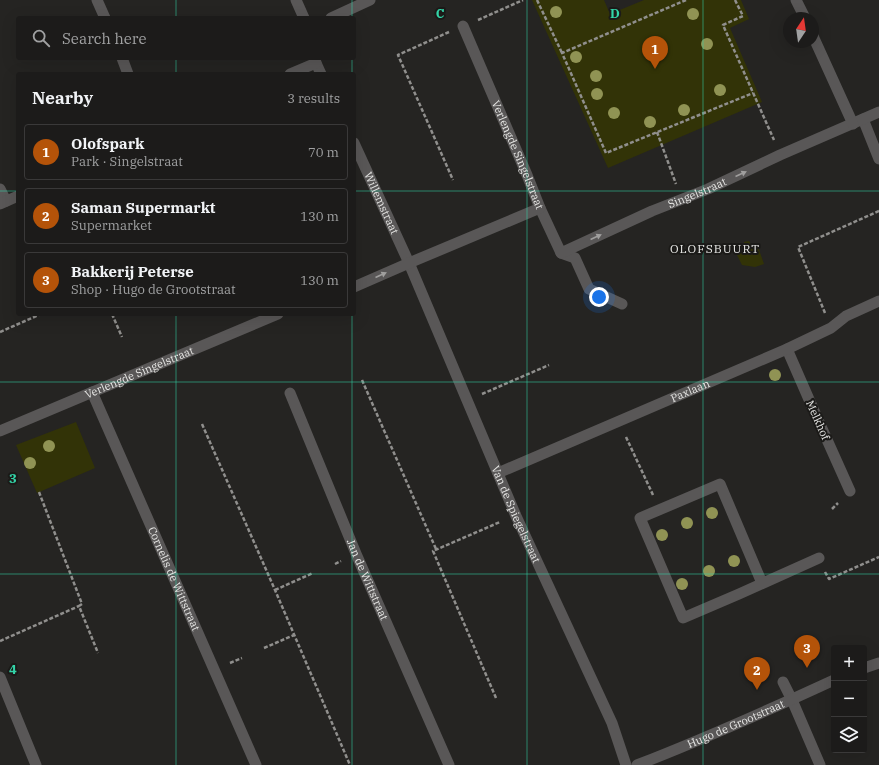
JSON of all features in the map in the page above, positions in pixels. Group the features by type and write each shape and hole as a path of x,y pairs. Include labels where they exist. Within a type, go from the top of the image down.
{"street":[{"path":"97,0 104,16"},
{"path":"296,0 303,16"},
{"path":"335,16 370,0"},
{"path":"796,0 802,12"},
{"name":"Verlengde Singelstraat","path":"356,286 540,208 463,26"},
{"path":"819,47 879,159"},
{"path":"123,60 127,72"},
{"path":"294,72 316,60 320,72"},
{"name":"Singelstraat","path":"561,254 652,211 715,186 780,155 879,112"},
{"name":"Willemstraat","path":"356,147 409,263"},
{"path":"0,189 3,203 16,197"},
{"path":"540,208 561,254 575,258 589,289 622,304"},
{"name":"Van de Spiegelstraat","path":"409,263 516,516 612,723 626,765"},
{"name":"Paxlaan","path":"498,473 787,349 831,328 846,316 879,301"},
{"name":"Verlengde Singelstraat","path":"0,432 273,316"},
{"name":"Melkhof","path":"787,349 850,490"},
{"name":"Cornelis de Wittstraat","path":"92,392 256,765"},
{"name":"Jan de Wittstraat","path":"290,393 357,556 449,765"},
{"path":"762,583 720,484 640,518 683,618 819,558"},
{"path":"867,667 879,663"},
{"path":"0,677 36,765"},
{"name":"Hugo de Grootstraat","path":"637,765 686,746 832,681"},
{"path":"783,682 820,765"}],"path":[{"path":"453,180 398,55 523,0"},
{"path":"538,0 606,153 753,92"},
{"path":"562,53 686,0"},
{"path":"735,0 743,16 723,25 780,155"},
{"path":"657,132 682,199"},
{"path":"831,328 798,247 879,212"},
{"path":"0,332 36,316"},
{"path":"113,316 122,337"},
{"path":"467,400 549,365"},
{"path":"362,380 436,549"},
{"path":"618,422 660,510"},
{"path":"202,424 350,765"},
{"path":"39,492 82,604 80,606 98,653"},
{"path":"496,698 433,551 516,516"},
{"path":"819,558 828,579 879,557"},
{"path":"275,590 313,573"},
{"path":"0,641 80,606"},
{"path":"264,648 294,634"}],"shaded area":[{"path":"532,0 604,0 610,14 644,0 741,0 749,19 730,28 762,102 608,168"},
{"path":"749,241 752,246 757,244 764,264 755,267 742,265 737,255 745,250 744,242"},
{"path":"76,422 95,468 37,493 16,445"}],"place":[{"name":"Olofspark","path":"655,69"},
{"name":"Bakkerij Peterse","path":"807,668"},
{"name":"Saman Supermarkt","path":"757,690"}],"district":[{"name":"OLOFSBUURT","path":"715,248"}]}
